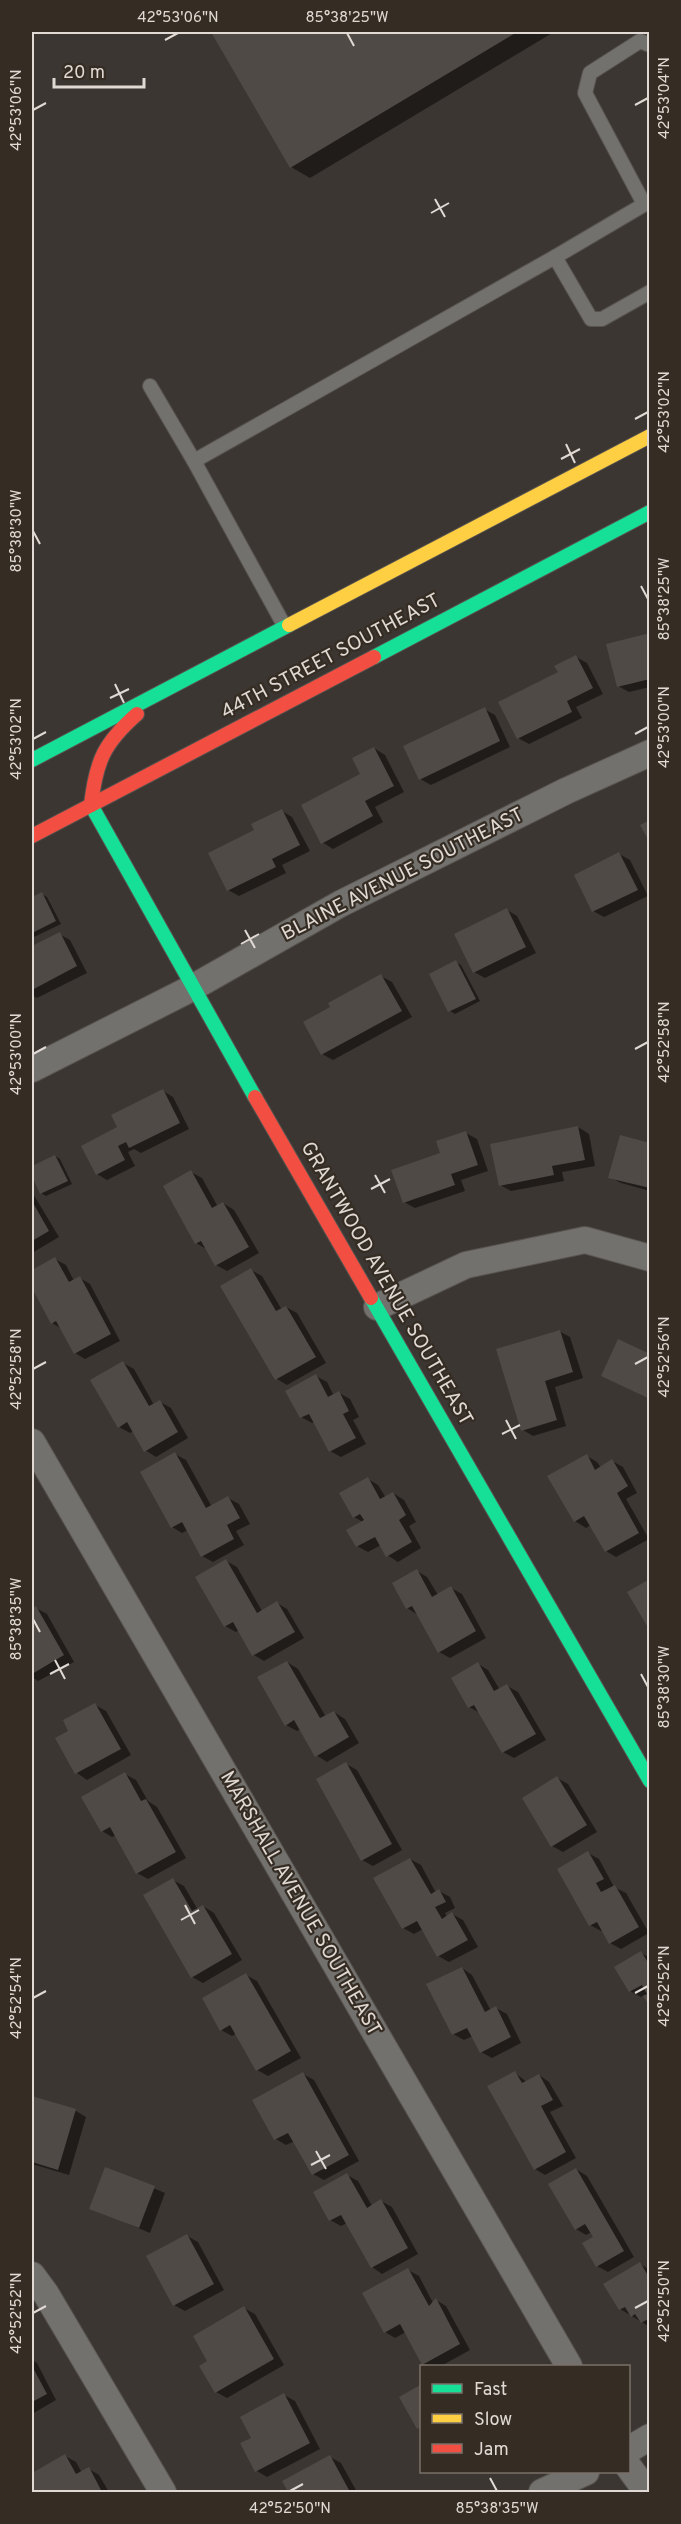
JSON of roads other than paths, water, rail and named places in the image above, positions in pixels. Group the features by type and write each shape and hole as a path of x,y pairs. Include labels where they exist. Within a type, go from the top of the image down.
{"main road":[{"path":"32,759 650,436"},
{"name":"44TH STREET SOUTHEAST","path":"32,836 650,512"},
{"path":"91,805 97,760 107,744 125,725 171,687"},
{"name":"GRANTWOOD AVENUE SOUTHEAST","path":"91,805 192,988 650,1780"}],"street":[{"name":"BLAINE AVENUE SOUTHEAST","path":"32,1070 192,988 340,904 566,791 650,753"},
{"path":"377,1307 466,1265 585,1240 650,1258"},
{"name":"MARSHALL AVENUE SOUTHEAST","path":"32,1442 568,2365"},
{"path":"32,2275 46,2294 163,2493"},
{"path":"630,2449 650,2438"},
{"path":"630,2469 647,2493"},
{"path":"542,2493 584,2473"}],"lane":[{"path":"194,461 647,203 585,93 590,73 640,41 650,45"},
{"path":"555,256 591,319 602,319 650,292"},
{"path":"150,386 285,627"}]}
